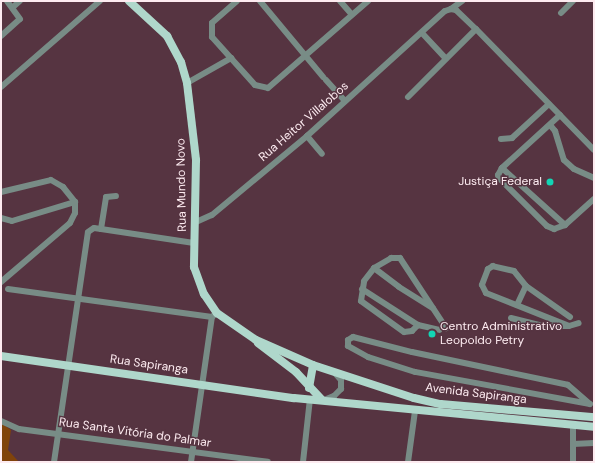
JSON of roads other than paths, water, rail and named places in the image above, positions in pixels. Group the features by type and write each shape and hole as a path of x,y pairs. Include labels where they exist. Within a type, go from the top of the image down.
{"main road":[{"name":"Rua Mundo Novo","path":"129,1 172,42 187,83 196,160 196,222 194,243 196,276 204,294 215,315 256,340 296,372 309,388"},
{"name":"Rua Mundo Novo","path":"256,340 313,365"},
{"name":"Rua Sapiranga","path":"1,356 294,398 323,400"},
{"name":"Avenida Sapiranga","path":"313,365 330,369 414,398 442,404 594,417"},
{"path":"294,398 309,388 313,365"},
{"path":"309,388 323,400"},
{"name":"Avenida Sapiranga","path":"323,400 415,411 594,427"}],"street":[{"path":"1,36 20,19 13,7 7,1"},
{"path":"13,7 20,1"},
{"path":"1,87 100,1"},
{"path":"237,1 212,23 212,37 255,85 268,88 368,1"},
{"path":"260,1 345,101"},
{"path":"340,1 352,15"},
{"name":"Rua Heitor Villalobos","path":"196,222 212,215 307,136 445,11 451,9 462,1"},
{"path":"561,13 573,1"},
{"path":"451,9 476,29 594,150"},
{"path":"408,97 476,29"},
{"path":"422,33 446,59"},
{"path":"187,83 231,58"},
{"path":"501,139 512,138 549,104"},
{"path":"560,115 550,125 542,129 502,168 498,175 503,183 547,226 557,229 565,226 594,199"},
{"path":"550,125 555,131 564,160 574,169 594,178"},
{"path":"307,136 322,154"},
{"path":"502,168 565,226"},
{"path":"1,192 51,180 64,187 75,202 75,213 70,223 1,282"},
{"path":"101,229 106,197 116,196"},
{"path":"1,218 12,221 75,202"},
{"path":"54,462 88,232 94,228 194,243"},
{"path":"418,325 412,331 397,329 361,301 362,289 367,275 374,268 391,258 400,258 446,328"},
{"path":"569,326 483,290 482,286 488,269 493,266 514,271 526,286 570,316"},
{"path":"374,268 399,288 434,309"},
{"path":"517,305 526,286"},
{"path":"8,289 77,299 215,315 201,384 191,462"},
{"path":"362,289 418,325 439,330"},
{"path":"511,318 543,326 569,326 579,323"},
{"path":"353,337 389,347 568,385 590,404 415,372 368,357 347,343 353,337"},
{"path":"323,400 334,396 342,386 341,380 330,369"},
{"path":"303,462 310,399"},
{"path":"408,462 415,411"},
{"name":"Rua Santa Vitória do Palmar","path":"1,421 19,429 268,462"},
{"path":"572,426 573,462"},
{"path":"573,444 594,443"}],"place":[{"name":"Justiça Federal","path":"550,182"},
{"name":"Centro Administrativo Leopoldo Petry","path":"432,334"}]}
